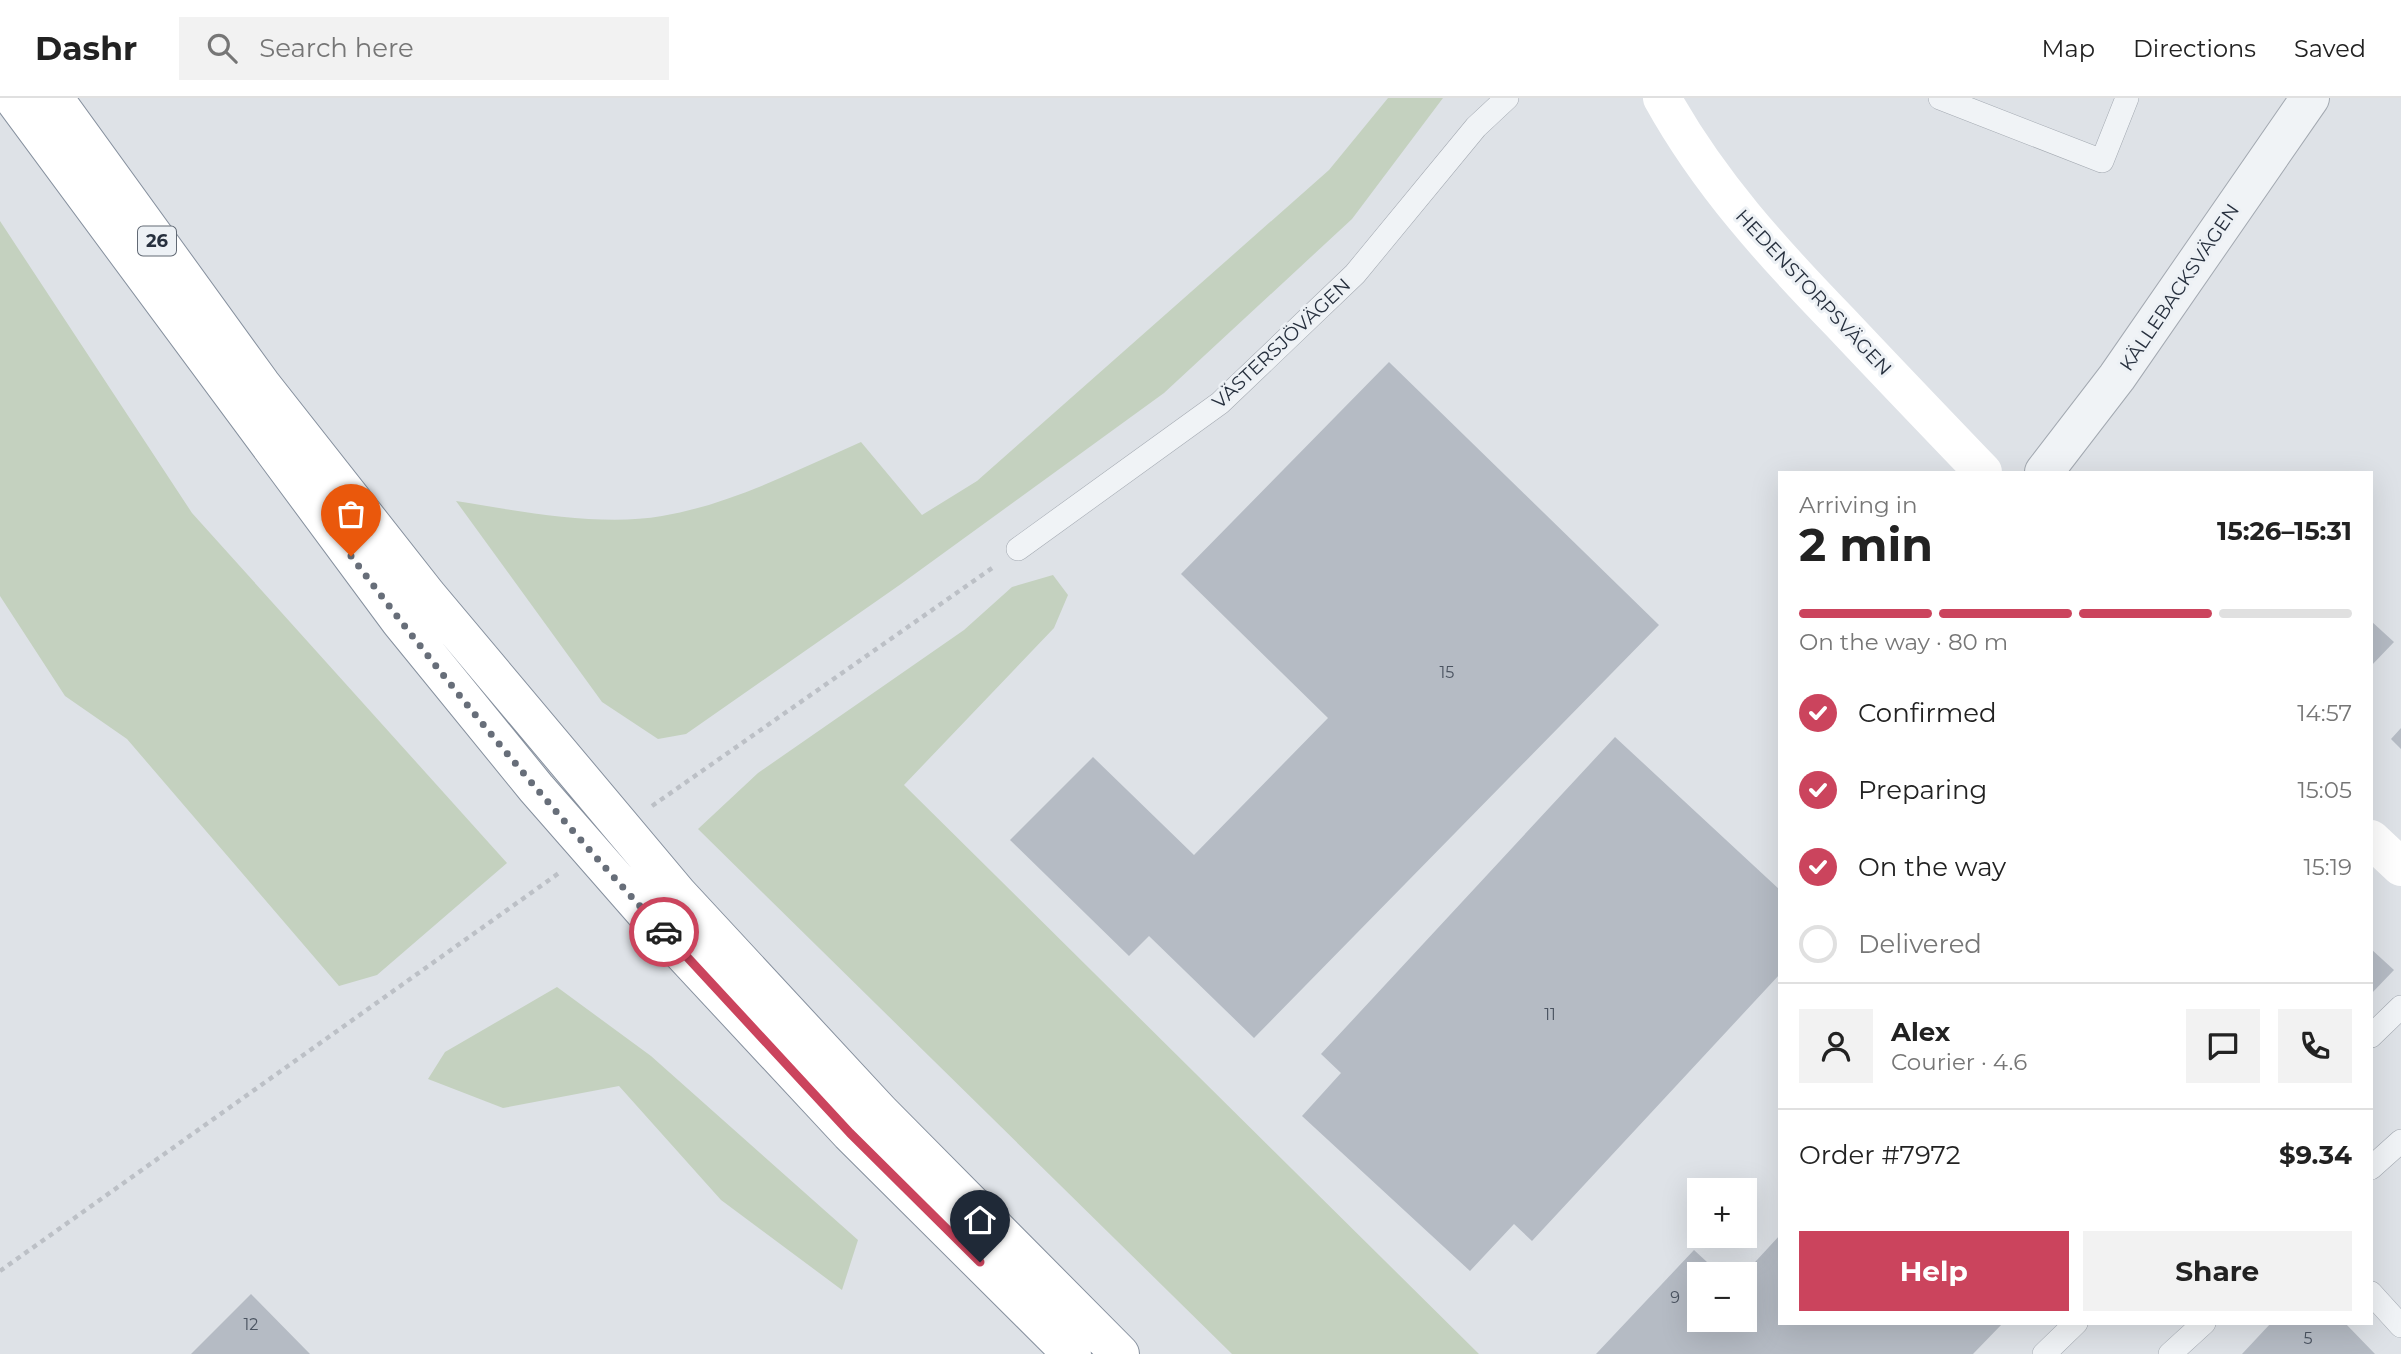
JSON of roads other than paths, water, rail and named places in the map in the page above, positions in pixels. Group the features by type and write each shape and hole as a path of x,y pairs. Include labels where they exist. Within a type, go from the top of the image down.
{"main road":[{"name":"26","path":"13,98 400,621 536,788 649,917 850,1133 1072,1354"},
{"name":"26","path":"54,98 269,395 427,595 678,894 880,1112 1121,1354"},
{"name":"HEDENSTORPSVÄGEN","path":"1662,98 1695,155 1783,263 1982,471"},
{"path":"2373,841 2401,867"}],"street":[{"name":"KÄLLEBACKSVÄGEN","path":"2045,471 2118,377 2310,98"}],"lane":[{"name":"VÄSTERSJÖVÄGEN","path":"1018,549 1220,403 1355,274 1476,127 1507,98"},
{"path":"1940,98 2102,161 2127,98"},
{"path":"2373,1034 2401,1007"},
{"path":"2373,1166 2401,1141"},
{"path":"2373,1295 2401,1326"},
{"path":"2044,1354 2074,1325"},
{"path":"2170,1354 2202,1325"}]}
